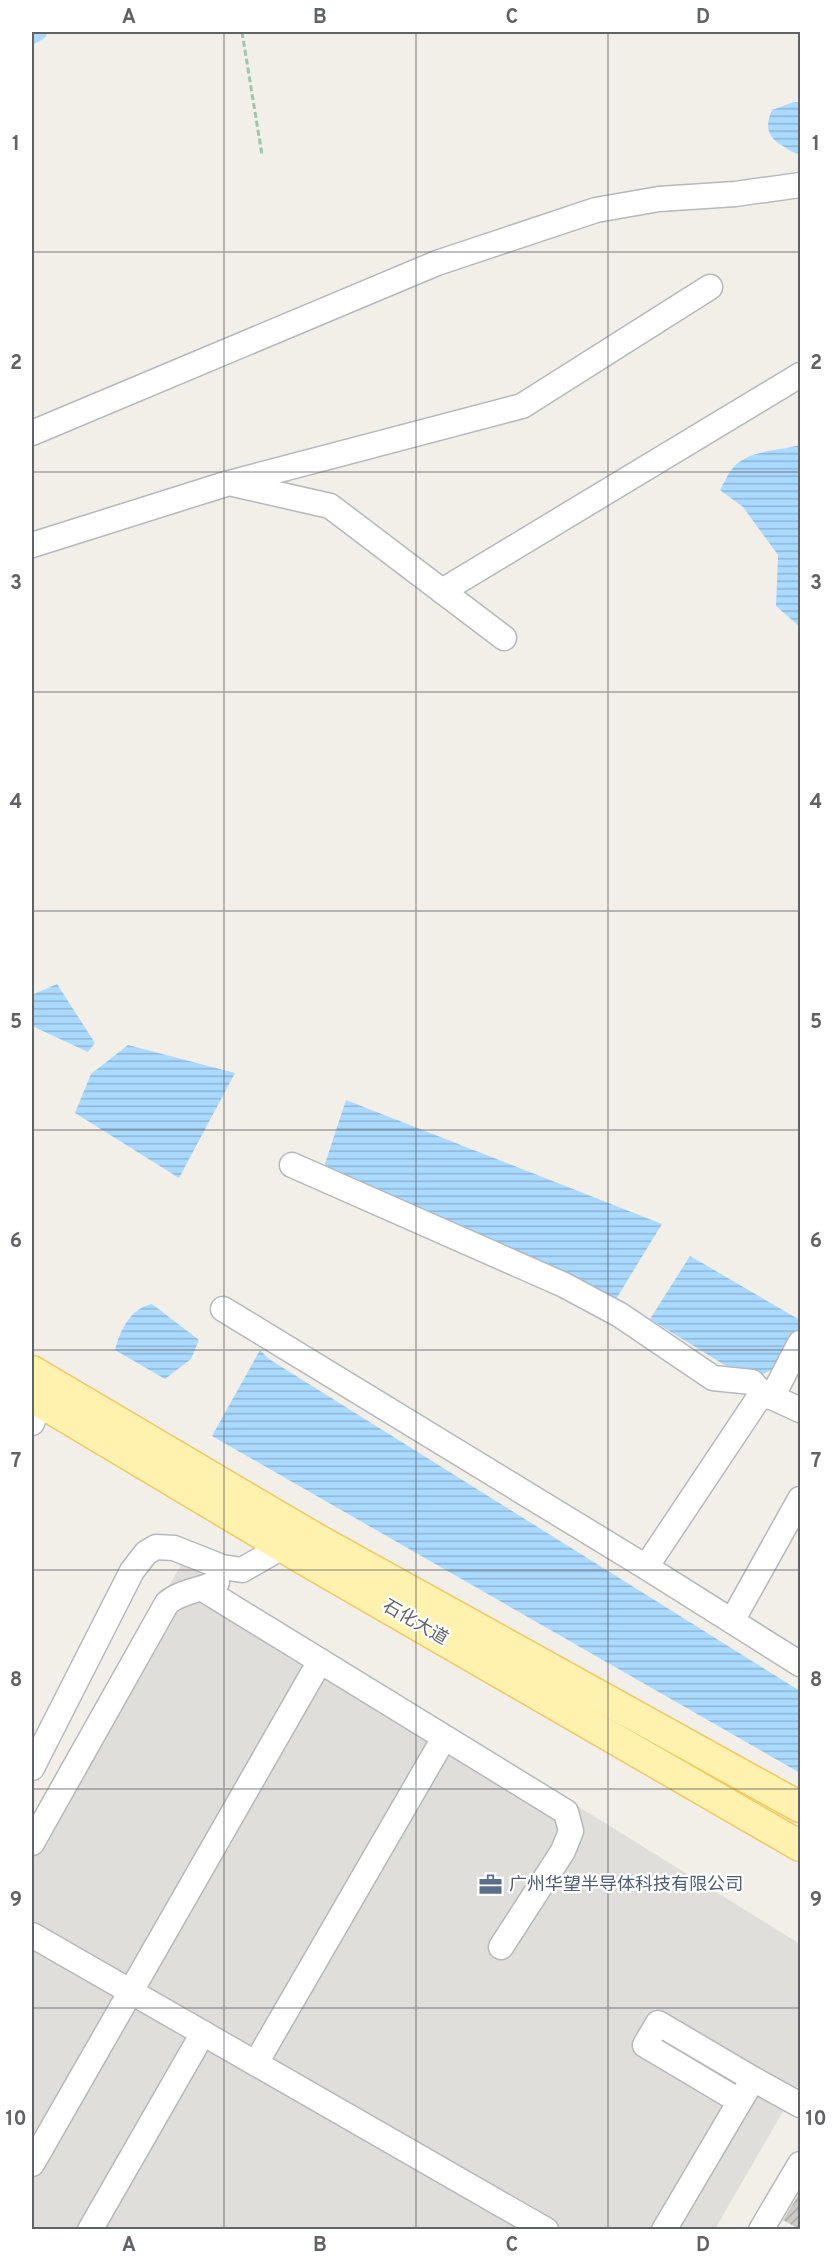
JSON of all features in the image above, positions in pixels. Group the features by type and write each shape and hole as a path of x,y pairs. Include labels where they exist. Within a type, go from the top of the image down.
{"main road":[{"name":"石化大道","path":"32,1371 289,1537 801,1846"},
{"name":"石化大道","path":"34,1408 289,1537 801,1807"}],"street":[{"path":"32,433 437,263 596,210 659,198 735,194 801,185"},
{"path":"32,545 229,483 522,406 711,286"},
{"path":"442,591 801,375"},
{"path":"229,483 330,506 504,638"},
{"path":"292,1165 564,1285 620,1315 714,1378 752,1382 766,1397 801,1410"},
{"path":"223,1309 801,1664"},
{"path":"646,1567 766,1397 800,1343"},
{"path":"732,1621 801,1499"},
{"path":"32,1768 132,1571 146,1553 156,1547 174,1548 222,1567 242,1570 289,1537"},
{"path":"32,1843 167,1603 176,1595 203,1589 228,1577 236,1569"},
{"path":"203,1589 566,1812 571,1831 563,1851 501,1947"},
{"path":"32,2164 320,1661"},
{"path":"256,2064 444,1738"},
{"path":"32,1935 546,2229"},
{"path":"740,2102 645,2045 658,2023 801,2105"},
{"path":"90,2229 203,2033"},
{"path":"664,2229 753,2079"},
{"path":"761,2229 801,2164"}],"path":[{"path":"242,32 262,155"}],"shaded area":[{"path":"183,1561 800,1944 800,2082 715,2229 32,2230 32,1829"}],"water":[{"path":"800,102 800,154 778,143 771,135 768,126 772,110"},
{"path":"800,445 800,627 776,606 778,555 743,507 720,490 732,469 746,458 763,452"},
{"path":"57,984 95,1043 88,1052 32,1026 32,989 34,994"},
{"path":"128,1045 235,1073 179,1178 75,1113 91,1074"},
{"path":"346,1100 662,1224 613,1304 324,1167"},
{"path":"690,1256 800,1320 800,1327 782,1364 756,1378 731,1369 650,1319"},
{"path":"152,1304 199,1340 191,1359 165,1379 115,1350 120,1335 132,1315"},
{"path":"260,1350 269,1359 800,1691 800,1773 212,1436"}],"building":[{"path":"801,2191 801,2229 799,2229 783,2220"}],"waterway":[{"path":"32,36 39,32"}],"place":[{"name":"广州华望半导体科技有限公司","path":"491,1885"}]}
